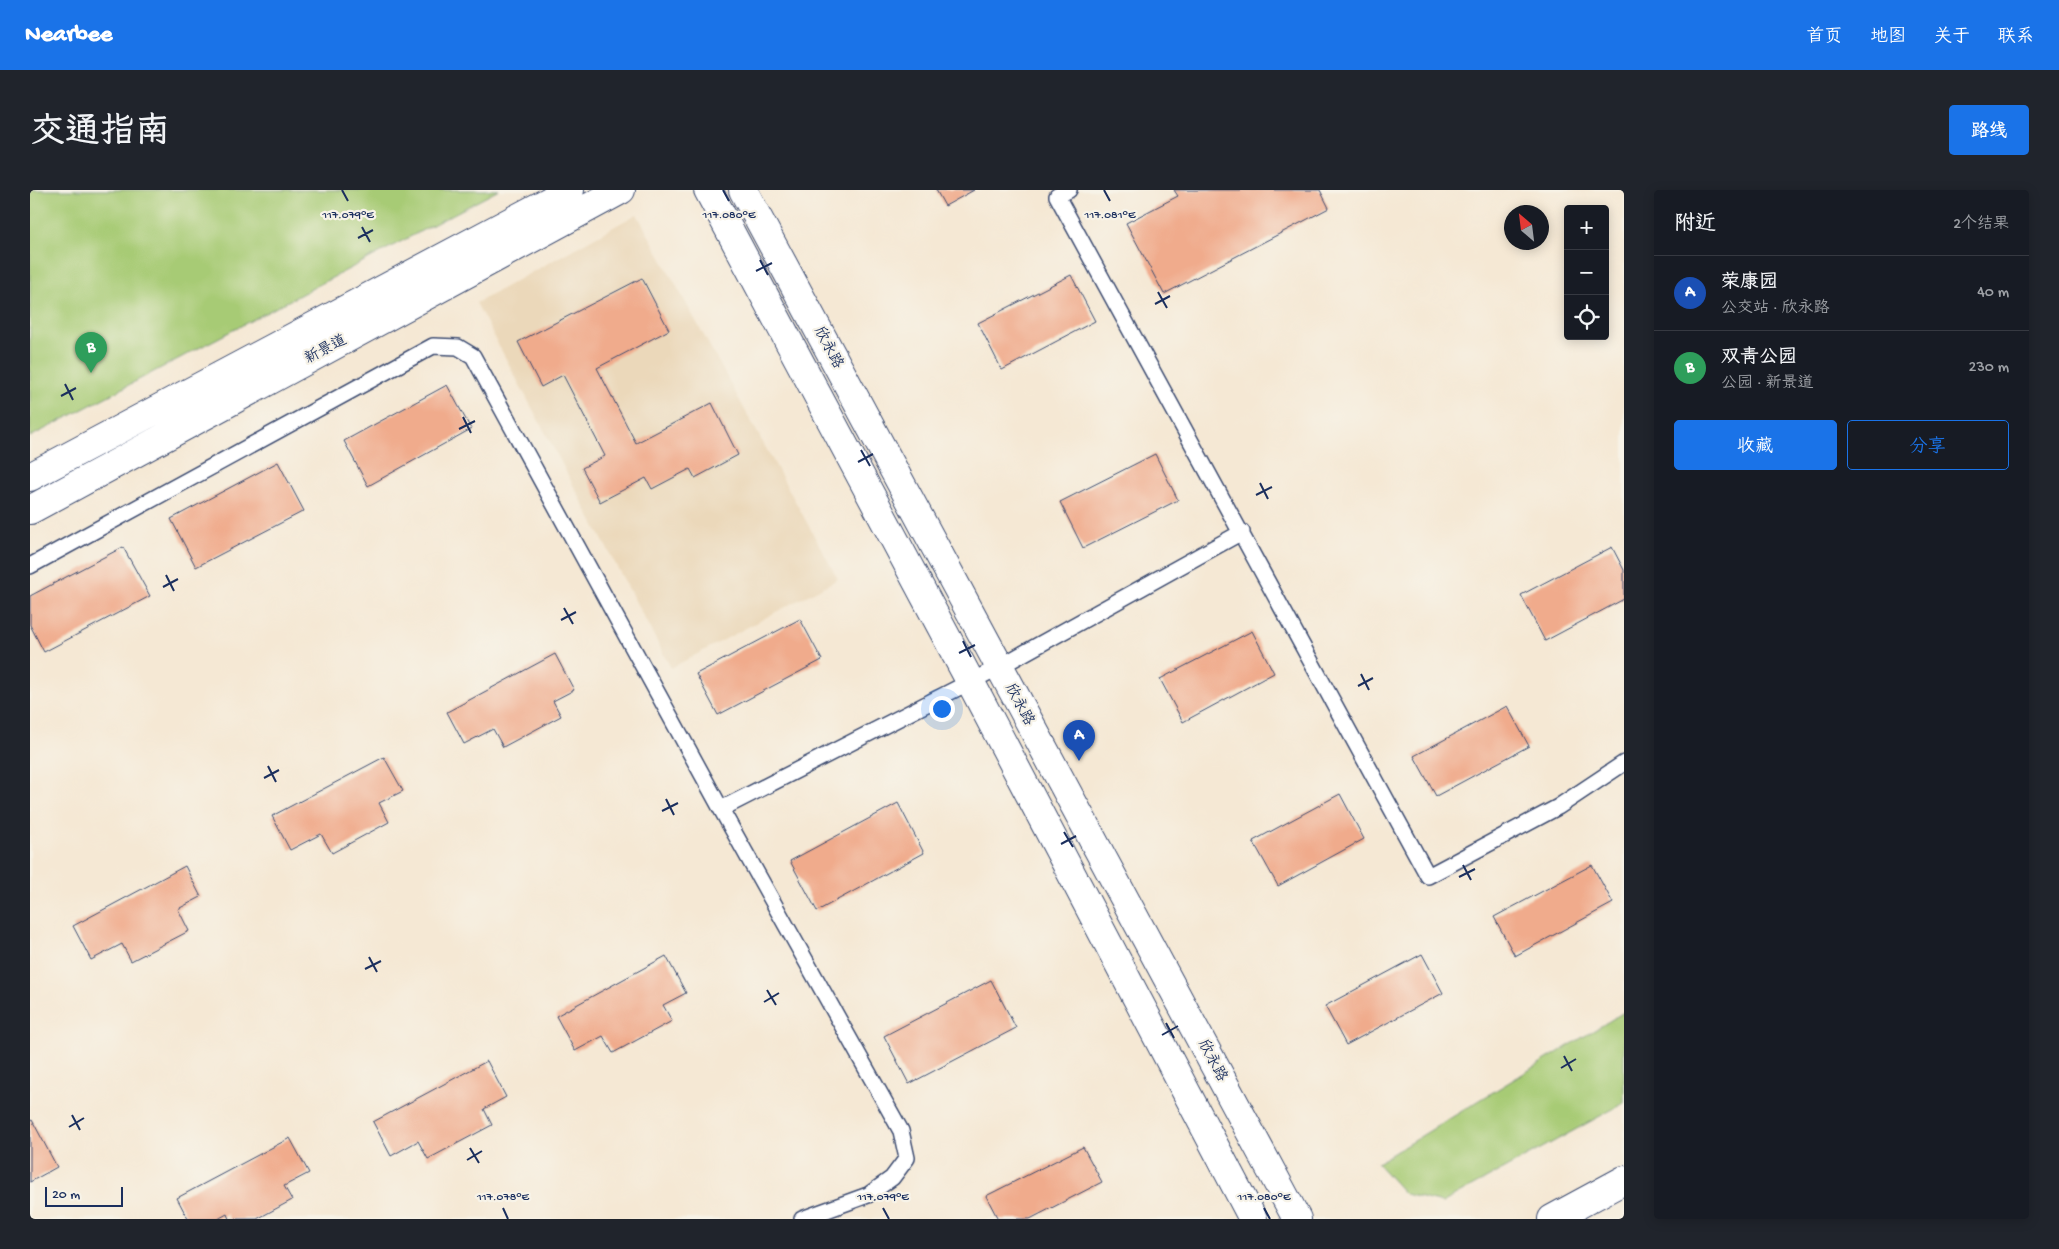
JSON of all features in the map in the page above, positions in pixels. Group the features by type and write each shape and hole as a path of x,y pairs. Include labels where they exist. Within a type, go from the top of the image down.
{"street":[{"name":"新景道","path":"30,477 570,190"},
{"name":"新景道","path":"30,510 622,190"},
{"name":"欣永路","path":"708,190 970,681 1253,1219"},
{"name":"欣永路","path":"743,190 1297,1219"},
{"path":"1552,1219 1624,1180"}],"lane":[{"path":"1069,190 1058,196 1428,876 1558,806 1624,763"},
{"path":"30,566 433,346 458,347 473,356 721,809 901,1130 907,1158 892,1178 868,1194 802,1219"},
{"path":"721,809 999,667 1242,532"}],"shaded area":[{"path":"637,214 838,579 671,668 476,303"}],"green space":[{"path":"30,190 499,190 30,437"},
{"path":"1624,1012 1624,1103 1442,1203 1405,1194 1377,1163"}],"building":[{"path":"936,190 974,190 945,206"},
{"path":"1174,190 1320,190 1329,208 1164,294 1126,223 1178,196"},
{"path":"1071,275 1095,321 1002,370 978,323"},
{"path":"642,278 669,330 597,368 636,443 712,403 738,455 695,478 690,469 652,489 646,478 600,502 582,468 605,456 563,375 541,387 518,342"},
{"path":"447,385 471,429 368,486 344,441"},
{"path":"1155,454 1178,500 1083,548 1060,502"},
{"path":"278,462 304,511 196,567 171,519"},
{"path":"123,547 150,596 44,652 30,625 30,596"},
{"path":"1612,547 1624,570 1624,599 1545,641 1521,595"},
{"path":"800,619 822,660 718,715 696,674"},
{"path":"1252,631 1274,673 1183,722 1160,679"},
{"path":"555,654 574,690 553,701 561,716 503,747 493,729 464,744 447,712"},
{"path":"1507,706 1529,746 1436,796 1414,756"},
{"path":"384,757 403,791 379,803 389,822 332,853 321,834 290,850 272,816"},
{"path":"1340,794 1364,839 1278,886 1253,841"},
{"path":"898,803 924,853 817,911 790,861"},
{"path":"1592,865 1613,903 1515,956 1494,917"},
{"path":"185,866 201,897 178,909 189,931 131,961 122,944 91,960 73,926"},
{"path":"1422,954 1443,993 1346,1045 1325,1006"},
{"path":"666,956 686,993 663,1005 672,1021 613,1053 603,1036 575,1051 556,1016"},
{"path":"991,980 1016,1028 909,1084 884,1036"},
{"path":"487,1061 506,1097 484,1109 492,1125 428,1159 418,1141 391,1156 373,1122"},
{"path":"32,1120 57,1167 30,1182 30,1121"},
{"path":"290,1138 309,1173 284,1186 292,1200 257,1219 229,1219 227,1214 218,1219 188,1219 177,1198"},
{"path":"1083,1147 1102,1182 1030,1219 998,1219 986,1196"}],"place":[{"name":"双青公园","path":"91,373"},
{"name":"荣康园","path":"1079,761"}]}
